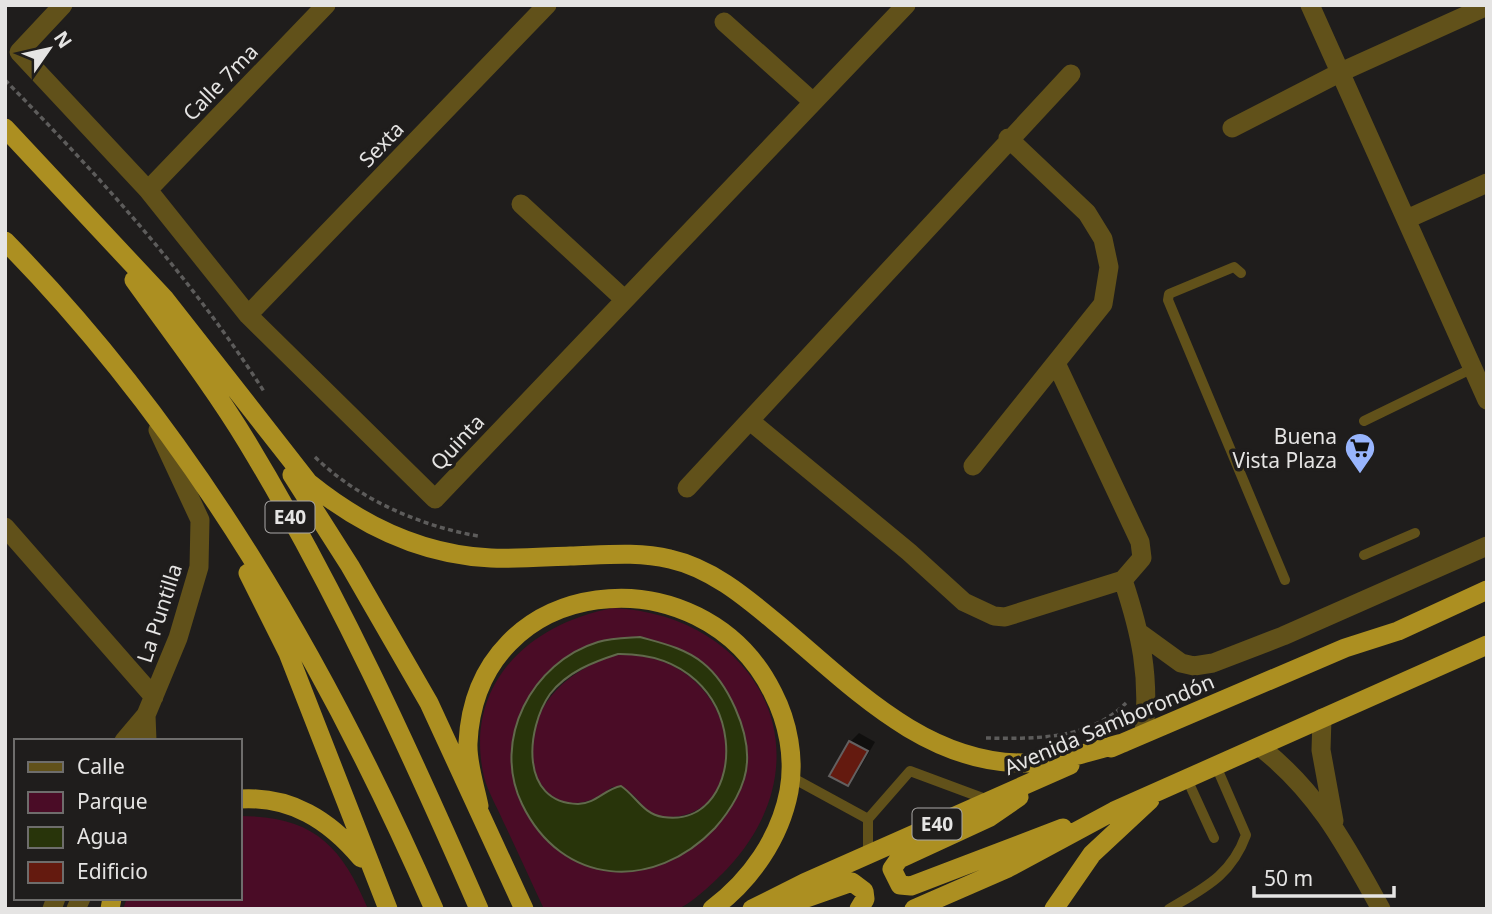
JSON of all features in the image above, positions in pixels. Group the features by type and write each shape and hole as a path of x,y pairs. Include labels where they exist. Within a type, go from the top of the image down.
{"highway":[{"name":"E40","path":"5,128 39,162 134,279 246,440 377,681 479,909"},
{"path":"39,162 165,299 309,483 338,506 405,541 454,554 491,558 643,555 671,559 698,568 754,604 900,723 945,748 996,761 1025,763 1068,758 1123,743"},
{"name":"E40","path":"5,241 48,284 148,407 208,490 285,610 338,704 393,814 434,909"},
{"path":"252,412 350,566 429,703 479,806 524,909"},
{"path":"208,490 288,653 388,909"},
{"name":"Avenida Samborondón","path":"752,909 868,854 1144,733 1345,648 1398,632 1487,590"},
{"path":"479,806 467,747 474,702 495,660 523,631 549,613 572,604 621,596 676,605 704,618 750,655 780,707 787,733 792,777 783,811 768,848 752,870 712,909"},
{"path":"916,908 1008,868 1114,811 1487,645"},
{"path":"1058,771 990,817 898,859 892,869 895,880 900,885 911,886 1003,848 1114,811"},
{"path":"1054,909 1092,854 1159,791"},
{"path":"242,799 275,801 298,807 321,819 342,835 371,869"},
{"path":"775,909 852,882 864,891 865,899 859,909"}],"street":[{"name":"Quinta","path":"63,5 19,52 148,190 248,314 435,499 906,5"},
{"name":"Calle 7ma","path":"148,190 326,5"},
{"name":"Sexta","path":"248,314 547,5"},
{"path":"1310,5 1407,219 1480,365 1487,400"},
{"path":"1232,128 1341,72 1487,6"},
{"path":"724,22 812,101"},
{"path":"687,488 1008,138 1071,74"},
{"path":"972,466 1104,304 1108,253 1087,213 1008,138"},
{"path":"1407,219 1487,183"},
{"path":"522,204 624,299"},
{"path":"750,421 909,552 964,602 982,612 1005,617 1124,580 1142,558 1140,542 1056,363"},
{"name":"La Puntilla","path":"125,739 150,706 178,638 199,567 201,533 194,505 148,407"},
{"path":"5,527 150,706"},
{"path":"1141,634 1181,663 1194,666 1213,663 1487,546"},
{"path":"1124,580 1141,634 1148,694 1144,733"},
{"name":"La Puntilla","path":"147,739 150,706"},
{"path":"1322,718 1321,750 1335,825"},
{"path":"1260,747 1287,768 1335,825 1381,909"}],"lane":[{"path":"1241,273 1234,267 1169,294 1168,300 1285,580"},
{"path":"1364,421 1480,365"},
{"path":"1364,555 1415,533"},
{"path":"1169,909 1224,873 1238,858 1246,835 1216,766"},
{"path":"868,854 868,819 909,771 990,801"},
{"path":"792,777 868,819"},
{"path":"1187,779 1214,838"}],"path":[{"path":"5,80 90,167 157,244 206,305 272,404"},
{"path":"310,452 329,471 376,501 443,530 489,538"},
{"path":"981,738 1037,739 1090,728 1114,716 1127,702"}],"green space":[{"path":"613,608 664,617 707,636 741,664 764,699 776,739 774,782 758,826 727,869 683,907 663,910 544,909 486,783 480,744 483,714 493,687 509,664 529,644 554,628 582,616","holes":["661,643 716,676 739,721 744,741 702,841 598,868 557,848 537,827 522,803 513,776 547,672"]},
{"path":"618,654 661,661 693,679 714,706 725,736 726,766 716,792 696,811 659,816 649,811 627,790 612,787 584,802 560,800 542,785 533,761 533,732 547,702 574,675"},
{"path":"242,816 287,821 321,838 347,867 368,909 123,909 126,900 242,900"}],"water":[{"path":"640,637 681,650 696,658 721,682 741,722 747,749 746,771 731,806 715,828 691,849 665,863 638,870 611,871 585,865 560,852 539,831 522,804 514,779 512,754 515,730 524,706 537,685 554,667 575,652 598,642","holes":["618,654 663,661 696,681 717,708 726,740 724,771 713,797 692,814 663,817 645,809 621,786 590,802 578,804 559,800 545,791 537,778 533,743 542,708 557,686 581,669"]}],"building":[{"path":"849,741 868,751 848,786 829,776"}],"place":[{"name":"Buena Vista Plaza","path":"1360,475"}]}
